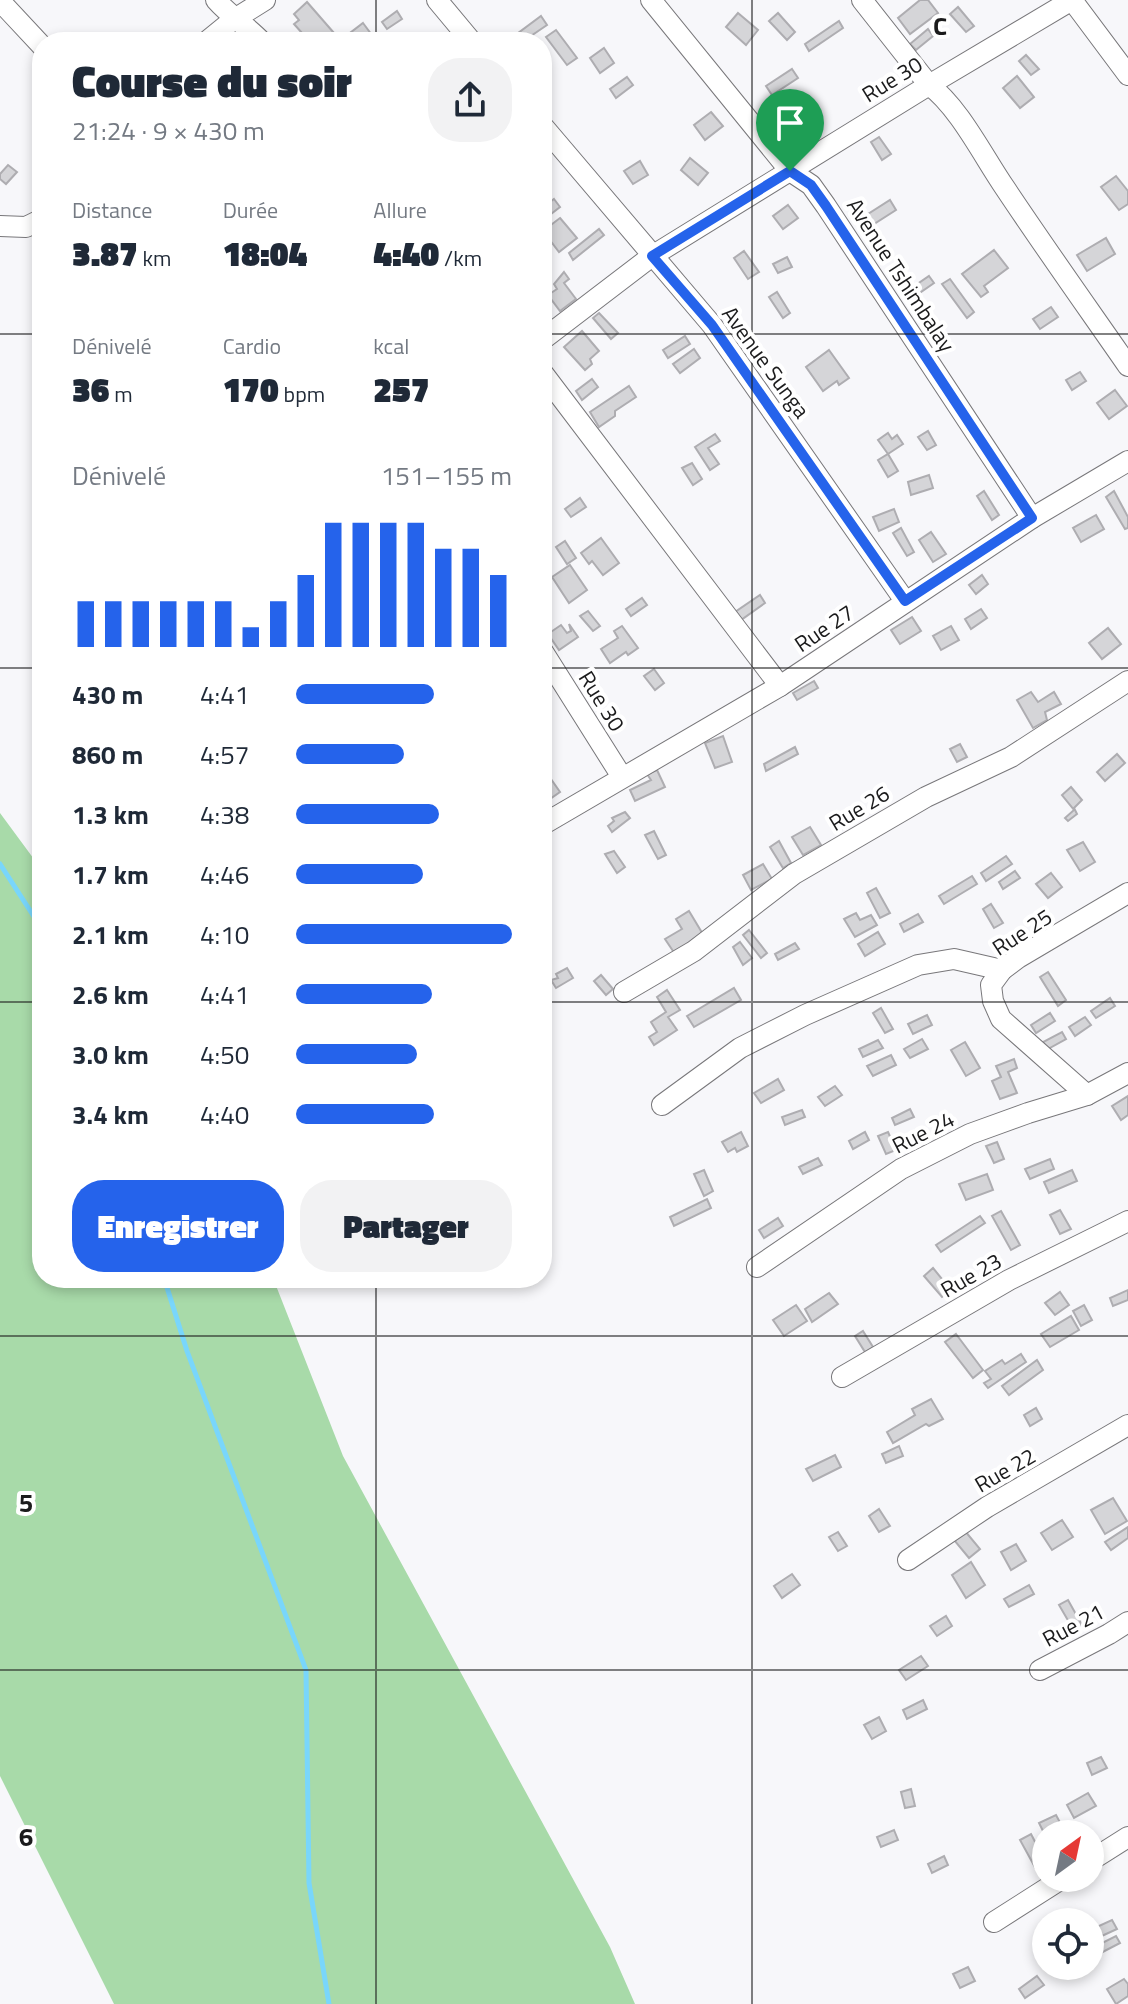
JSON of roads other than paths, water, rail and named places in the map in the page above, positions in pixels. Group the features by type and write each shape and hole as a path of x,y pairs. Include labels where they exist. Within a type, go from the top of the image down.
{"street":[{"path":"216,0 233,20 252,32"},
{"path":"218,32 265,0"},
{"path":"437,0 464,32"},
{"name":"Avenue Tshimbalay","path":"651,0 790,171 811,185 1032,518"},
{"path":"862,0 929,85 942,94 954,110 1128,366"},
{"path":"1072,0 1128,75"},
{"name":"Rue 30","path":"552,332 652,256 1072,0"},
{"path":"1,4 32,36"},
{"name":"Avenue Sunga","path":"552,137 712,325 905,601"},
{"path":"0,226 26,227 32,224"},
{"path":"552,385 780,686"},
{"name":"Rue 27","path":"552,819 780,686 1032,518 1128,461"},
{"name":"Rue 30","path":"552,666 622,777"},
{"name":"Rue 26","path":"624,992 694,951 794,874 926,797 1011,757 1128,681"},
{"name":"Rue 25","path":"1087,1095 1001,1019 993,1001 991,985 1002,970 1128,893"},
{"path":"662,1105 740,1048 805,1015 918,965 954,959 1002,970"},
{"name":"Rue 24","path":"757,1267 901,1169 970,1134 1087,1095 1128,1073"},
{"name":"Rue 23","path":"842,1377 1009,1280 1128,1221"},
{"name":"Rue 22","path":"908,1560 987,1507 1128,1425"},
{"name":"Rue 21","path":"1040,1670 1128,1622"},
{"path":"1104,1852 1128,1837"},
{"path":"994,1922 1041,1892"}],"waterway":[{"path":"0,864 32,914"},
{"path":"167,1288 187,1351 306,1670 309,1883 329,2004"}]}
